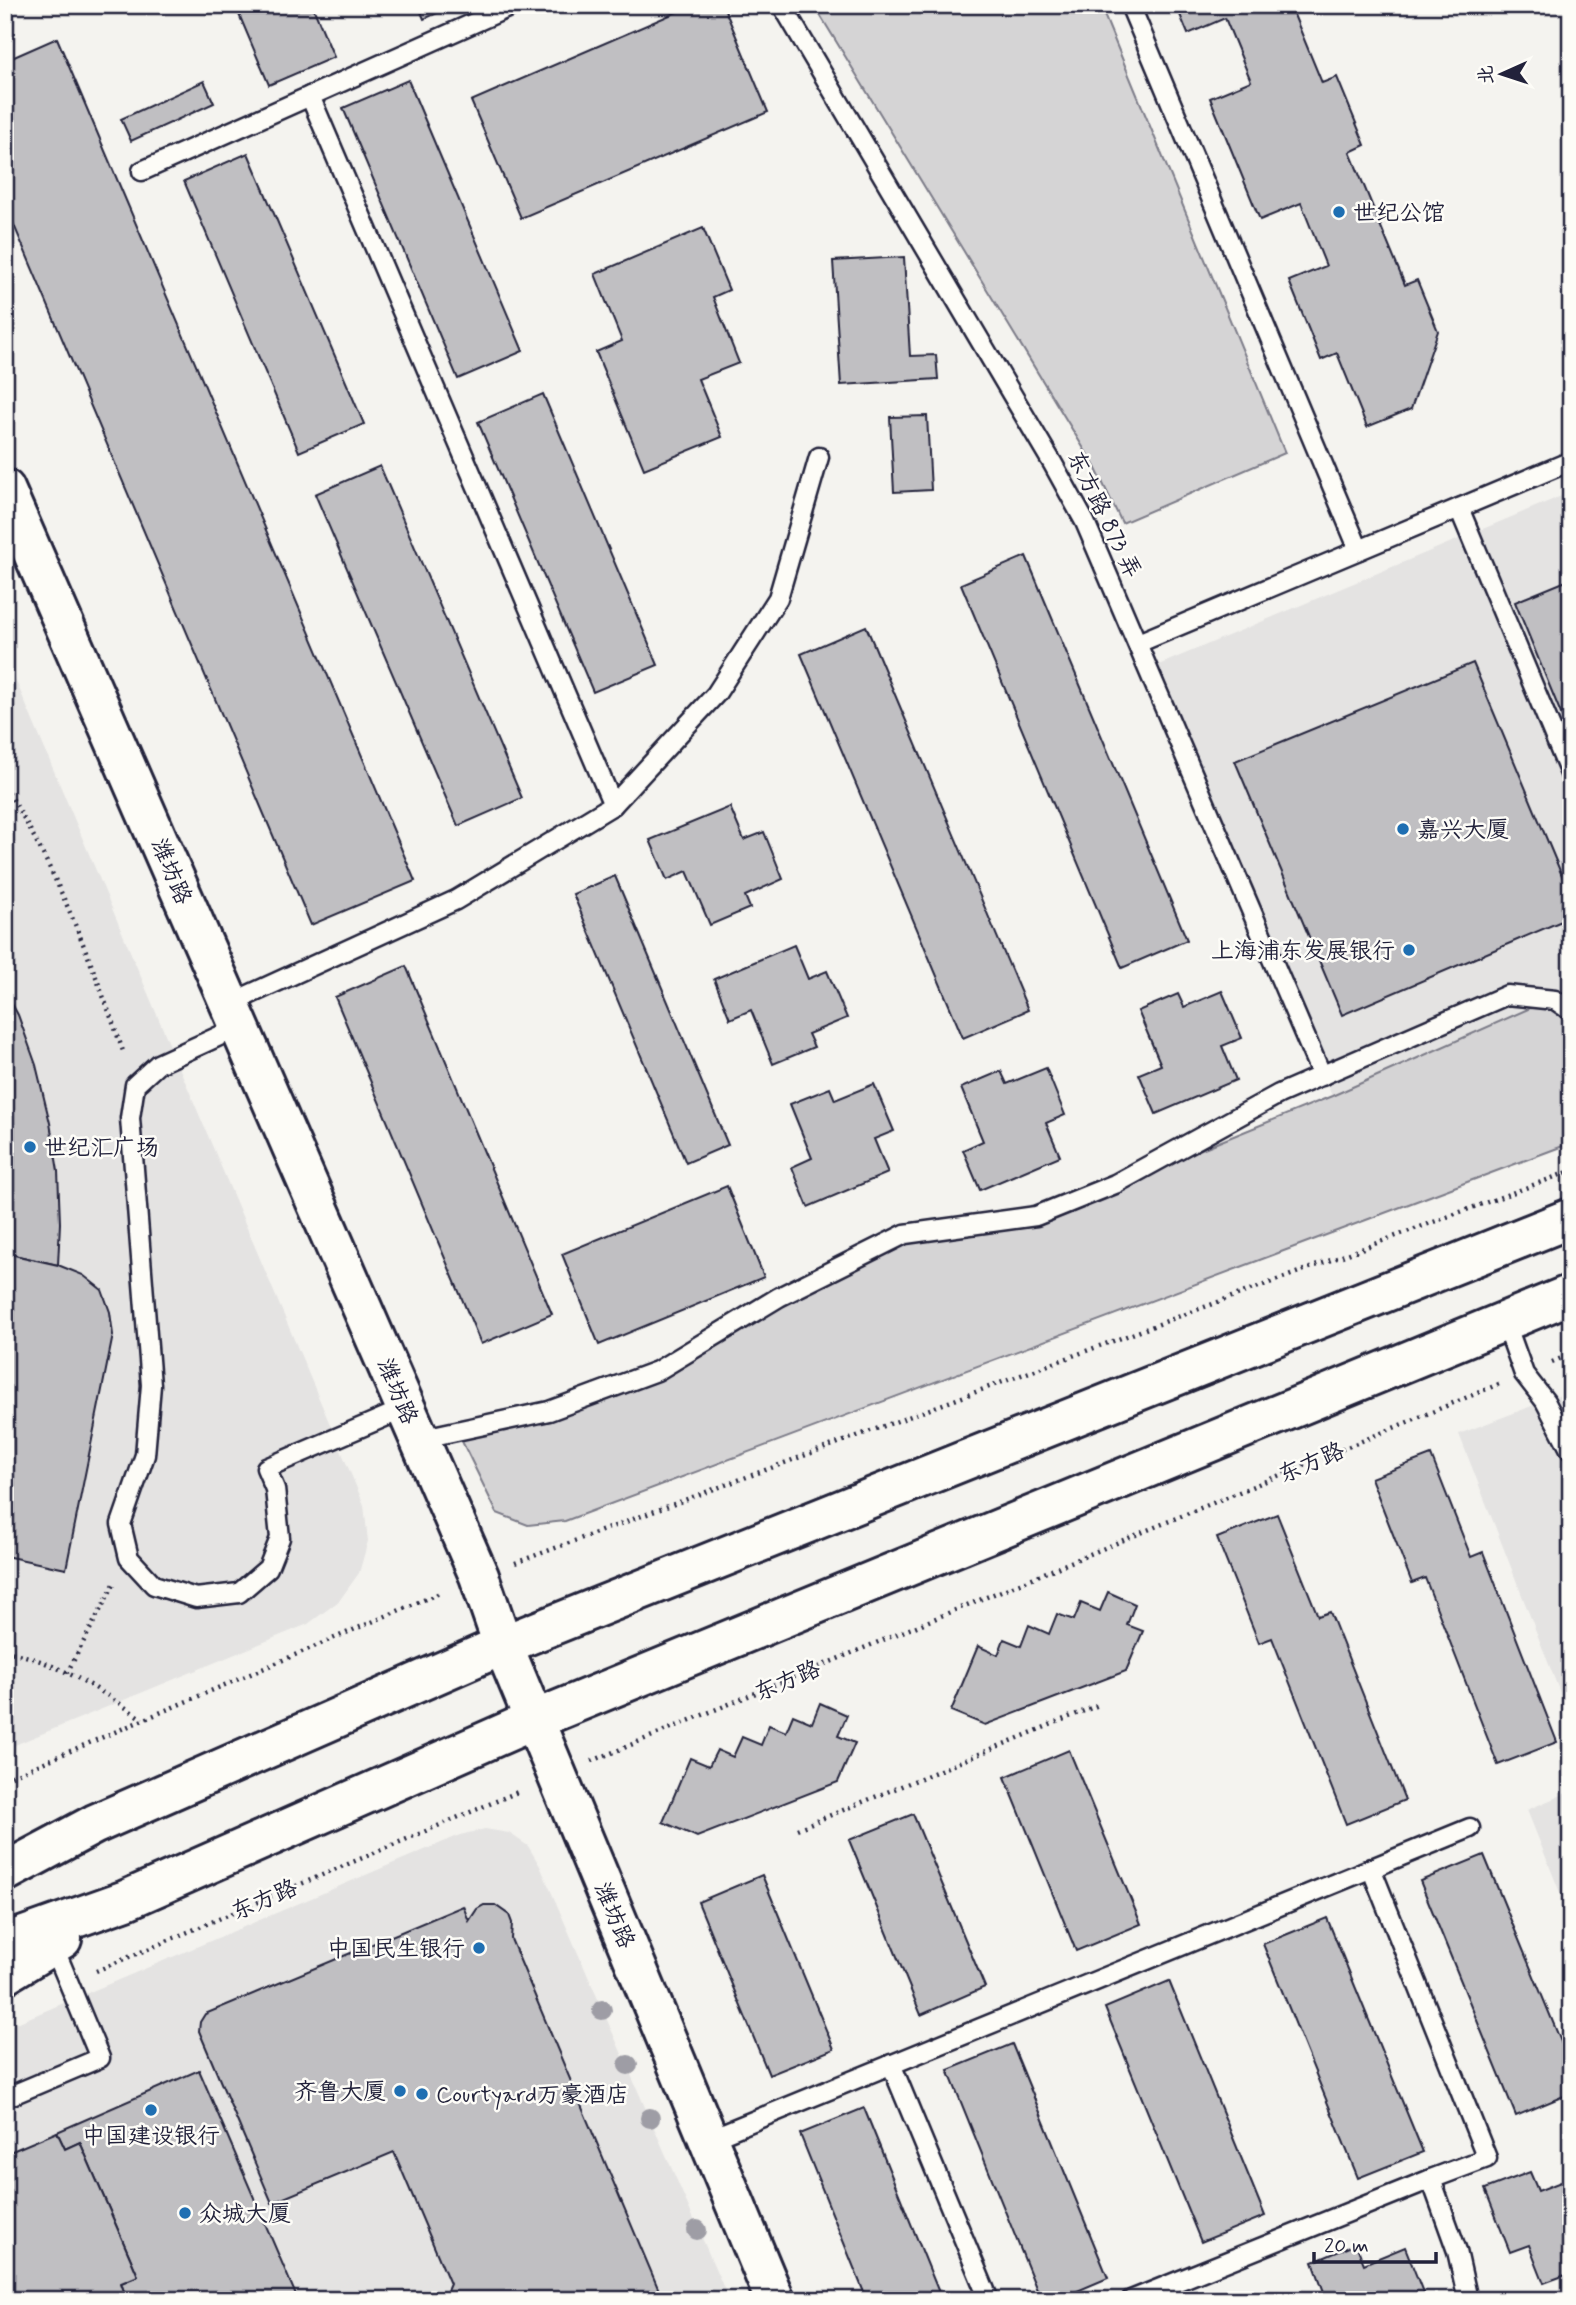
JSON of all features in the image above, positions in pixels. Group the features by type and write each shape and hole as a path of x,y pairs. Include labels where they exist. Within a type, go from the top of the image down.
{"main road":[{"name":"潍坊路","path":"5,489 479,1576 534,1720 775,2300"},
{"path":"5,1872 95,1824 503,1644 1571,1217"},
{"path":"5,1943 126,1900 534,1720 1571,1294"},
{"path":"5,1852 95,1824"},
{"path":"5,1974 126,1900"}],"lane":[{"path":"142,171 514,5"},
{"name":"东方路 873 弄","path":"782,5 1085,522 1322,1076"},
{"path":"1130,5 1359,550"},
{"path":"310,96 613,805"},
{"path":"819,457 778,598 716,694 613,805 456,900 234,1015 158,1064 135,1085 130,1118 151,1385 145,1455 121,1524 129,1558 154,1585 196,1598 239,1593 268,1568 280,1538 275,1489 266,1468 412,1424 549,1411 657,1371 779,1297 905,1234 1037,1216 1115,1184 1279,1094 1507,995 1555,1000 1571,1012"},
{"path":"1138,643 1571,461"},
{"path":"1459,508 1571,776"},
{"path":"1505,1321 1524,1374 1545,1401 1571,1451"},
{"path":"709,2139 1470,1828"},
{"path":"1132,2300 1487,2158 1371,1868"},
{"path":"5,2098 100,2058 53,1945"},
{"path":"891,2064 989,2300"},
{"path":"1431,2179 1457,2251 1468,2300"}],"path":[{"path":"5,787 38,844 99,984 135,1085"},
{"path":"5,1779 479,1576 1571,1171"},
{"name":"东方路","path":"68,1983 557,1775 1571,1354"},
{"path":"67,1673 129,1558"},
{"path":"5,1651 20,1654 67,1673 107,1695 143,1720"},
{"path":"797,1829 1101,1704"}],"shaded area":[{"path":"814,5 1100,5 1285,453 1122,523 1095,467"},
{"path":"1571,492 1571,990 1332,1096 1149,669"},
{"path":"5,655 364,1505 368,1541 359,1573 339,1601 308,1624 5,1749"},
{"path":"1571,990 1571,1143 565,1521 528,1525 497,1513 457,1431 657,1371 905,1234 1037,1216 1332,1096"},
{"path":"1571,1391 1571,1721 1459,1434"},
{"path":"1571,1791 1571,1920 1527,1810"},
{"path":"485,1829 509,1833 528,1846 540,1866 729,2300 5,2300 5,2028 460,1835"}],"building":[{"path":"235,5 312,5 334,57 269,85"},
{"path":"418,5 455,5 424,19"},
{"path":"693,5 723,5 768,112 521,218 471,101"},
{"name":"世纪公馆","path":"1176,5 1290,5 1322,83 1337,77 1365,145 1350,152 1405,285 1417,280 1438,331 1411,409 1367,427 1337,353 1321,360 1289,281 1326,266 1301,203 1260,220 1210,98 1251,81 1225,18 1188,34"},
{"path":"57,38 415,881 311,925 5,204 5,61"},
{"path":"408,80 523,351 458,379 343,108"},
{"path":"204,81 214,103 131,141 121,119"},
{"path":"248,153 364,424 299,452 184,181"},
{"path":"703,228 729,290 713,297 739,363 698,379 722,437 644,469 596,352 622,341 595,274"},
{"path":"904,257 910,356 936,355 938,379 841,385 833,261"},
{"path":"543,394 658,665 593,692 478,422"},
{"path":"927,416 931,490 894,492 890,417"},
{"path":"380,466 522,798 458,826 315,494"},
{"path":"1026,556 1187,940 1122,968 961,584"},
{"path":"1571,579 1571,738 1515,602"},
{"path":"866,626 1028,1010 963,1038 801,654"},
{"name":"嘉兴大厦","path":"1473,663 1571,897 1571,917 1342,1015 1235,761"},
{"path":"730,807 744,840 764,832 783,879 745,896 750,908 710,925 687,871 667,880 650,840"},
{"path":"615,876 728,1145 686,1163 573,894"},
{"path":"794,945 808,979 827,971 847,1018 808,1034 814,1047 773,1064 751,1010 730,1019 714,979"},
{"path":"406,966 552,1314 481,1344 335,997"},
{"name":"世纪汇广场","path":"5,991 18,1015 36,1065 50,1123 58,1171 58,1265 5,1253"},
{"path":"1222,991 1242,1038 1222,1046 1236,1080 1156,1114 1139,1074 1161,1065 1138,1011 1178,994 1184,1007"},
{"path":"1046,1068 1065,1115 1046,1123 1060,1156 980,1190 963,1150 983,1141 961,1088 1001,1071 1007,1084"},
{"path":"874,1084 894,1131 874,1139 888,1173 808,1207 792,1167 812,1158 790,1104 830,1088 835,1100"},
{"path":"727,1186 764,1277 599,1345 562,1254"},
{"path":"5,1253 58,1265 83,1275 102,1290 110,1312 113,1335 66,1569 5,1556"},
{"path":"1431,1455 1471,1557 1483,1552 1557,1742 1498,1765 1425,1578 1412,1583 1371,1478"},
{"path":"1277,1514 1318,1616 1330,1612 1405,1800 1346,1824 1272,1638 1259,1643 1217,1538"},
{"path":"1108,1592 1135,1604 1127,1625 1143,1631 1126,1671 985,1725 951,1711 978,1646 998,1655 1004,1639 1021,1646 1029,1625 1049,1634 1057,1614 1074,1620 1081,1603 1100,1611"},
{"path":"820,1703 847,1715 838,1736 855,1743 838,1782 697,1837 663,1822 690,1758 709,1766 717,1750 733,1757 742,1737 761,1745 769,1725 786,1732 793,1715 812,1723"},
{"path":"1069,1750 1141,1924 1076,1951 1005,1777"},
{"path":"913,1814 985,1987 921,2015 849,1840"},
{"path":"1484,1855 1571,2066 1571,2093 1516,2116 1420,1881"},
{"path":"762,1875 834,2049 769,2075 698,1902"},
{"name":"齐鲁大厦","path":"484,1905 495,1905 509,1915 512,1923 511,1939 663,2300 443,2300 450,2284 394,2152 272,2203 199,2031 205,2014 463,1906 469,1921 477,1909"},
{"path":"1327,1918 1423,2152 1358,2178 1263,1944"},
{"path":"1169,1981 1265,2216 1201,2242 1105,2008"},
{"path":"1012,2044 1108,2278 1056,2300 1041,2300 948,2070"},
{"name":"众城大厦","path":"199,2070 298,2300 127,2300 121,2283 138,2276 80,2142 65,2149 57,2132"},
{"path":"864,2108 942,2300 867,2300 800,2134"},
{"path":"57,2132 65,2149 80,2142 138,2276 121,2283 127,2300 5,2300 5,2154"},
{"path":"1530,2172 1538,2191 1571,2178 1571,2273 1544,2283 1529,2245 1510,2252 1485,2189"},
{"path":"1356,2244 1364,2264 1405,2247 1424,2295 1413,2300 1327,2300 1313,2262"}],"place":[{"name":"世纪公馆","path":"1339,212"},
{"name":"嘉兴大厦","path":"1403,829"},
{"name":"上海浦东发展银行","path":"1409,950"},
{"name":"世纪汇广场","path":"30,1147"},
{"name":"中国民生银行","path":"479,1948"},
{"name":"齐鲁大厦","path":"400,2091"},
{"name":"Courtyard万豪酒店","path":"422,2094"},
{"name":"中国建设银行","path":"151,2110"},
{"name":"众城大厦","path":"185,2213"}]}
